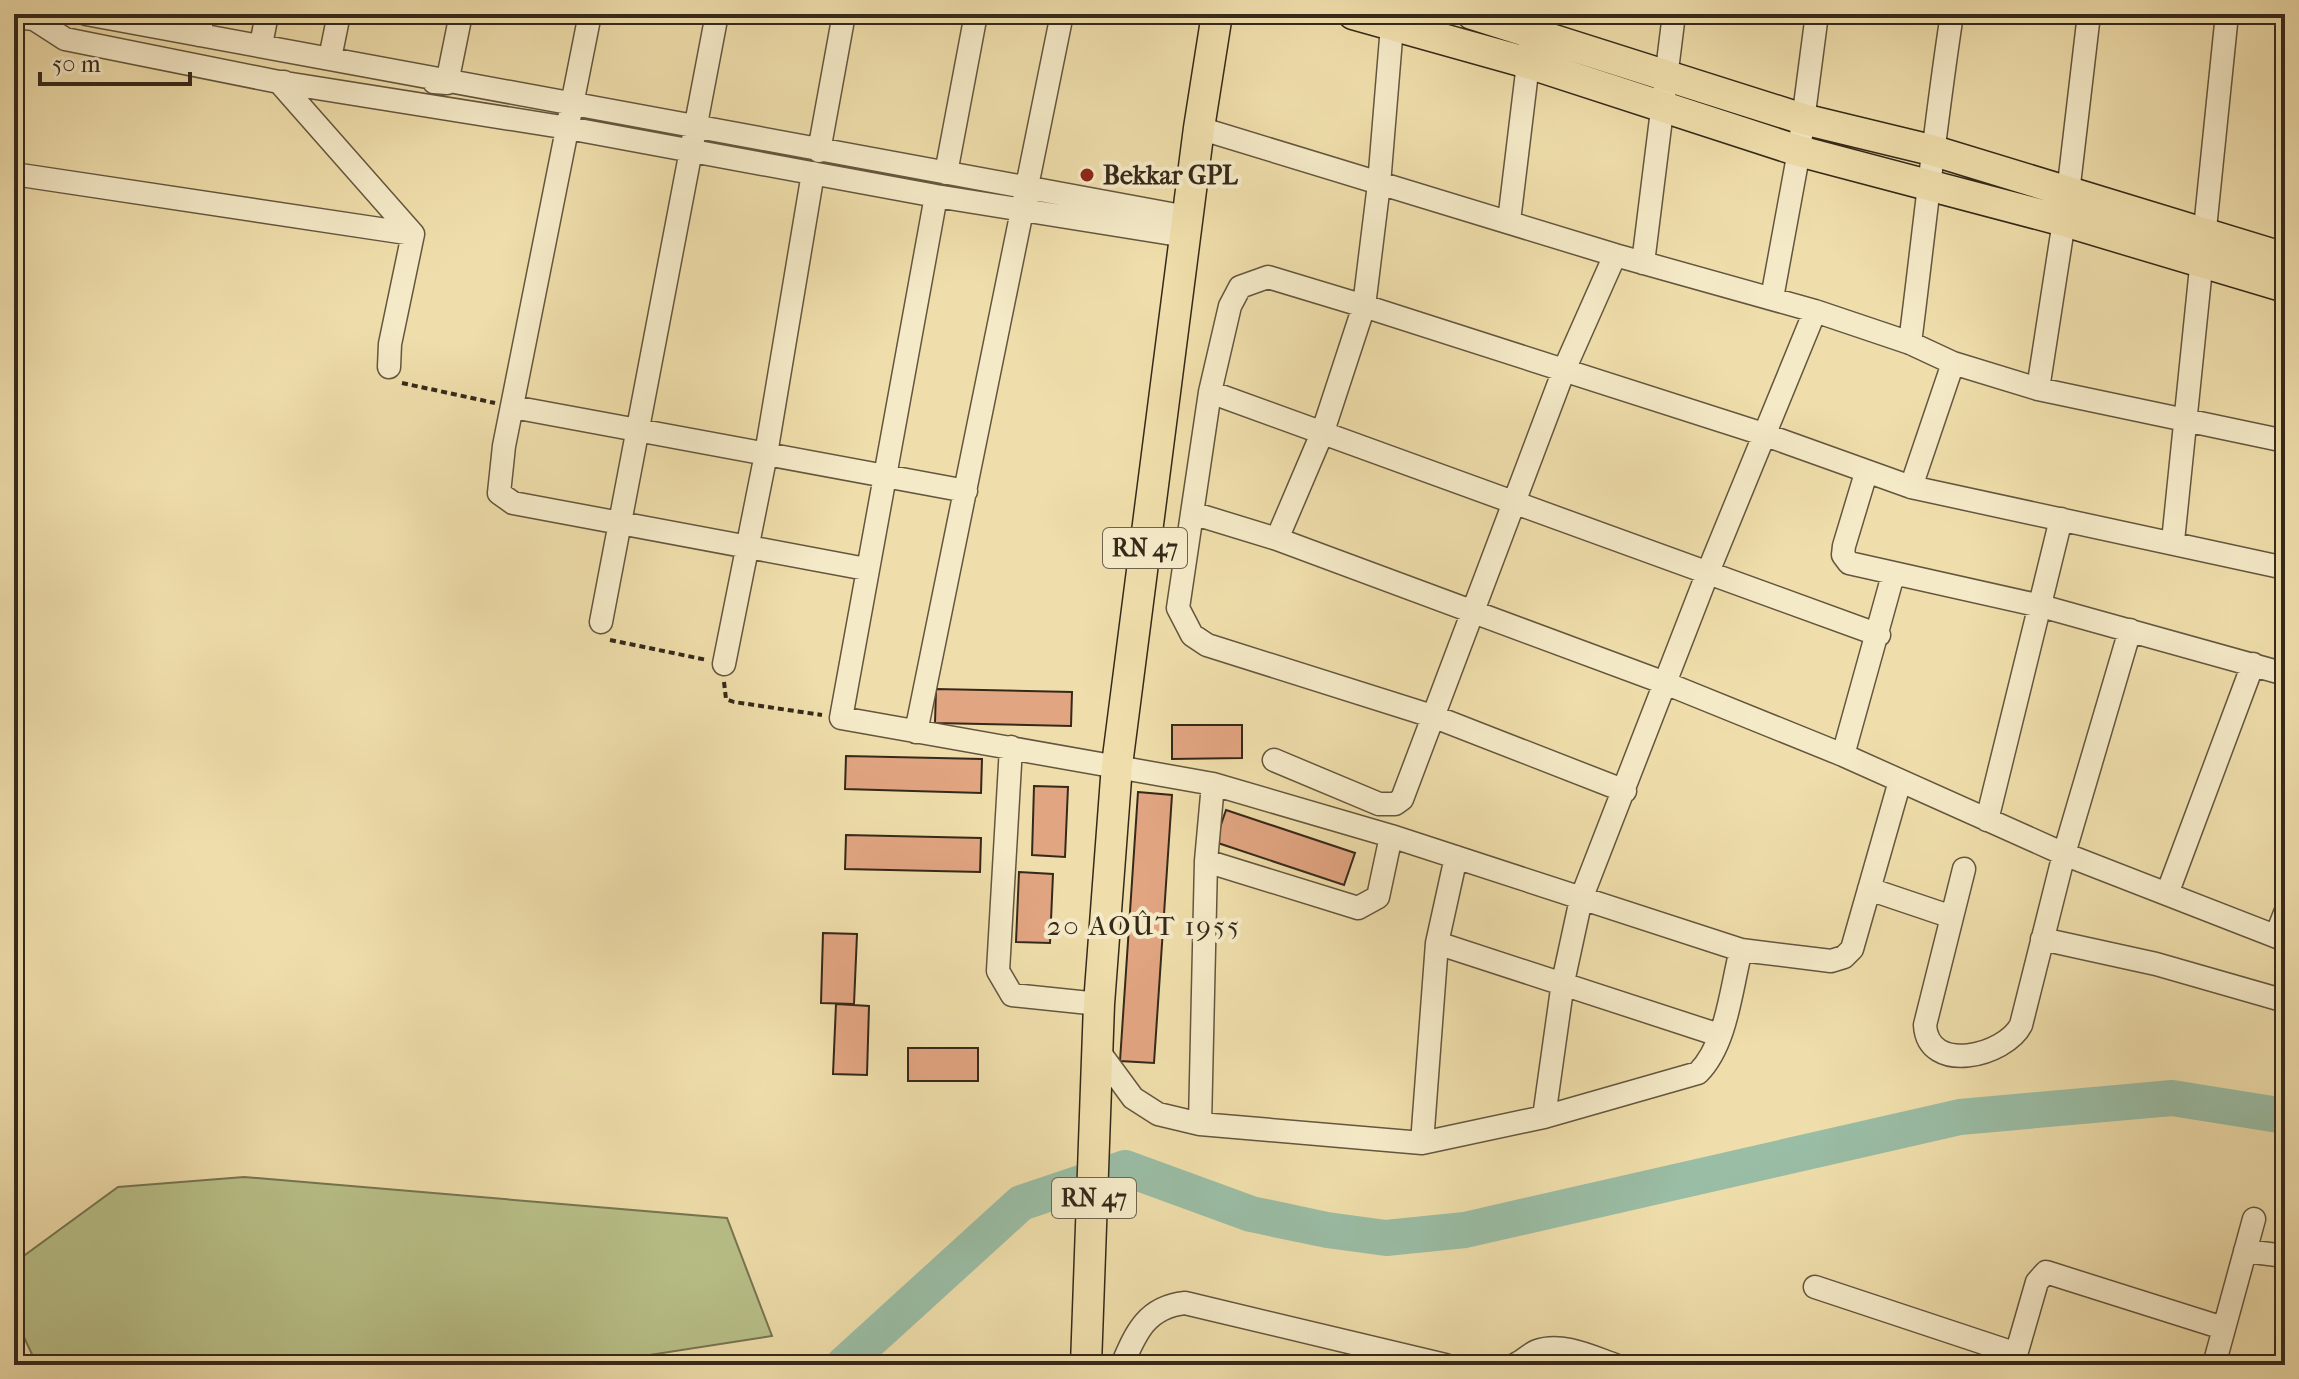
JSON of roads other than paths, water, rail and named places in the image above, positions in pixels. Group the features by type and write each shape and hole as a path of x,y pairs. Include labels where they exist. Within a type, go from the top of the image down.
{"main road":[{"name":"RN 47","path":"1087,1360 1099,1004 1117,765 1199,128 1217,14"},
{"path":"1353,14 1392,19 1799,151 1931,186 2202,231 2285,258"},
{"path":"1472,14 1533,23 1666,76 1803,119 1931,150 2203,262 2285,287"}],"street":[{"path":"24,18 59,14"},
{"path":"65,39 71,14"},
{"path":"86,14 201,25 261,45 447,83 696,126 936,196 1020,209 1186,226"},
{"path":"261,45 267,14"},
{"path":"330,58 339,14"},
{"path":"447,83 461,14"},
{"path":"590,14 499,493 513,503 620,520 866,569"},
{"path":"601,622 717,14"},
{"path":"724,664 766,454 844,14"},
{"path":"946,173 976,14"},
{"path":"916,732 1062,14"},
{"path":"1643,263 1674,14"},
{"path":"1772,298 1799,151 1817,14"},
{"path":"1910,343 1931,186 1931,150 1952,14"},
{"path":"2038,389 2066,207 2089,14"},
{"path":"2173,541 2203,262 2202,231 2227,14"},
{"path":"24,18 65,39 279,82 693,151 946,173 1027,186 1186,226"},
{"path":"1277,539 1323,431 1364,306 1379,184 1392,19"},
{"path":"1509,221 1533,23"},
{"path":"279,82 447,83"},
{"path":"279,82 413,234"},
{"path":"1199,128 1615,255 1815,311 1910,343 1953,363 2038,389 2188,418 2285,441"},
{"path":"14,174 413,234"},
{"path":"936,196 841,718 1213,784 1391,836 1741,950 1831,961 1844,957 1852,949 1900,781"},
{"path":"389,367 390,344 413,234"},
{"path":"1274,760 1379,804 1395,804 1406,793 1564,370 1615,255"},
{"path":"1625,791 1435,717 1207,645 1192,635 1178,608 1210,392 1230,306 1240,287 1268,277 1763,434 1911,487 2173,541 2285,568"},
{"path":"1544,1117 1563,982 1581,899 1708,572 1815,311"},
{"path":"1911,487 1953,363"},
{"path":"1210,392 1879,635"},
{"path":"513,407 966,491"},
{"path":"1866,473 1843,555 1854,565 2041,606 2285,674"},
{"path":"1192,513 1277,539 1473,609 1665,683 1843,755 2064,854 2281,938 2285,913"},
{"path":"1987,820 2061,519"},
{"path":"1843,755 1879,635 1893,575"},
{"path":"1964,869 1925,1025 1929,1044 1941,1052 1979,1054 2014,1039 2021,1025 2064,854 2130,630"},
{"path":"2167,894 2253,664"},
{"path":"1011,747 998,971 1012,995 1099,1004"},
{"path":"1200,1124 1206,861 1213,784"},
{"path":"1206,861 1358,908 1378,897 1391,836"},
{"path":"1422,1143 1437,943 1456,857"},
{"path":"1869,889 1952,917"},
{"path":"2042,939 2156,964 2285,1001"},
{"path":"1437,943 1719,1035"},
{"path":"1097,1049 1133,1098 1158,1114 1200,1124 1422,1143 1544,1117 1698,1073 1711,1057 1719,1035 1741,950"},
{"path":"2214,1365 2254,1219"},
{"path":"2245,1251 2285,1256"},
{"path":"1815,1287 2015,1360 2037,1282 2046,1272 2223,1328"},
{"path":"1087,1360 1124,1365 1141,1324 1167,1305 1199,1303 1394,1359 1445,1365"},
{"path":"1518,1364 1536,1352 1567,1349 1615,1365"}],"waterway":[{"path":"843,1365 1021,1203 1125,1168 1251,1214 1327,1230 1386,1238 1465,1230 1960,1117 2172,1098 2285,1116"}],"place":[{"name":"Bekkar GPL","path":"1087,175"}],"district":[{"name":"20 AOÛT 1955","path":"1144,925"}]}
